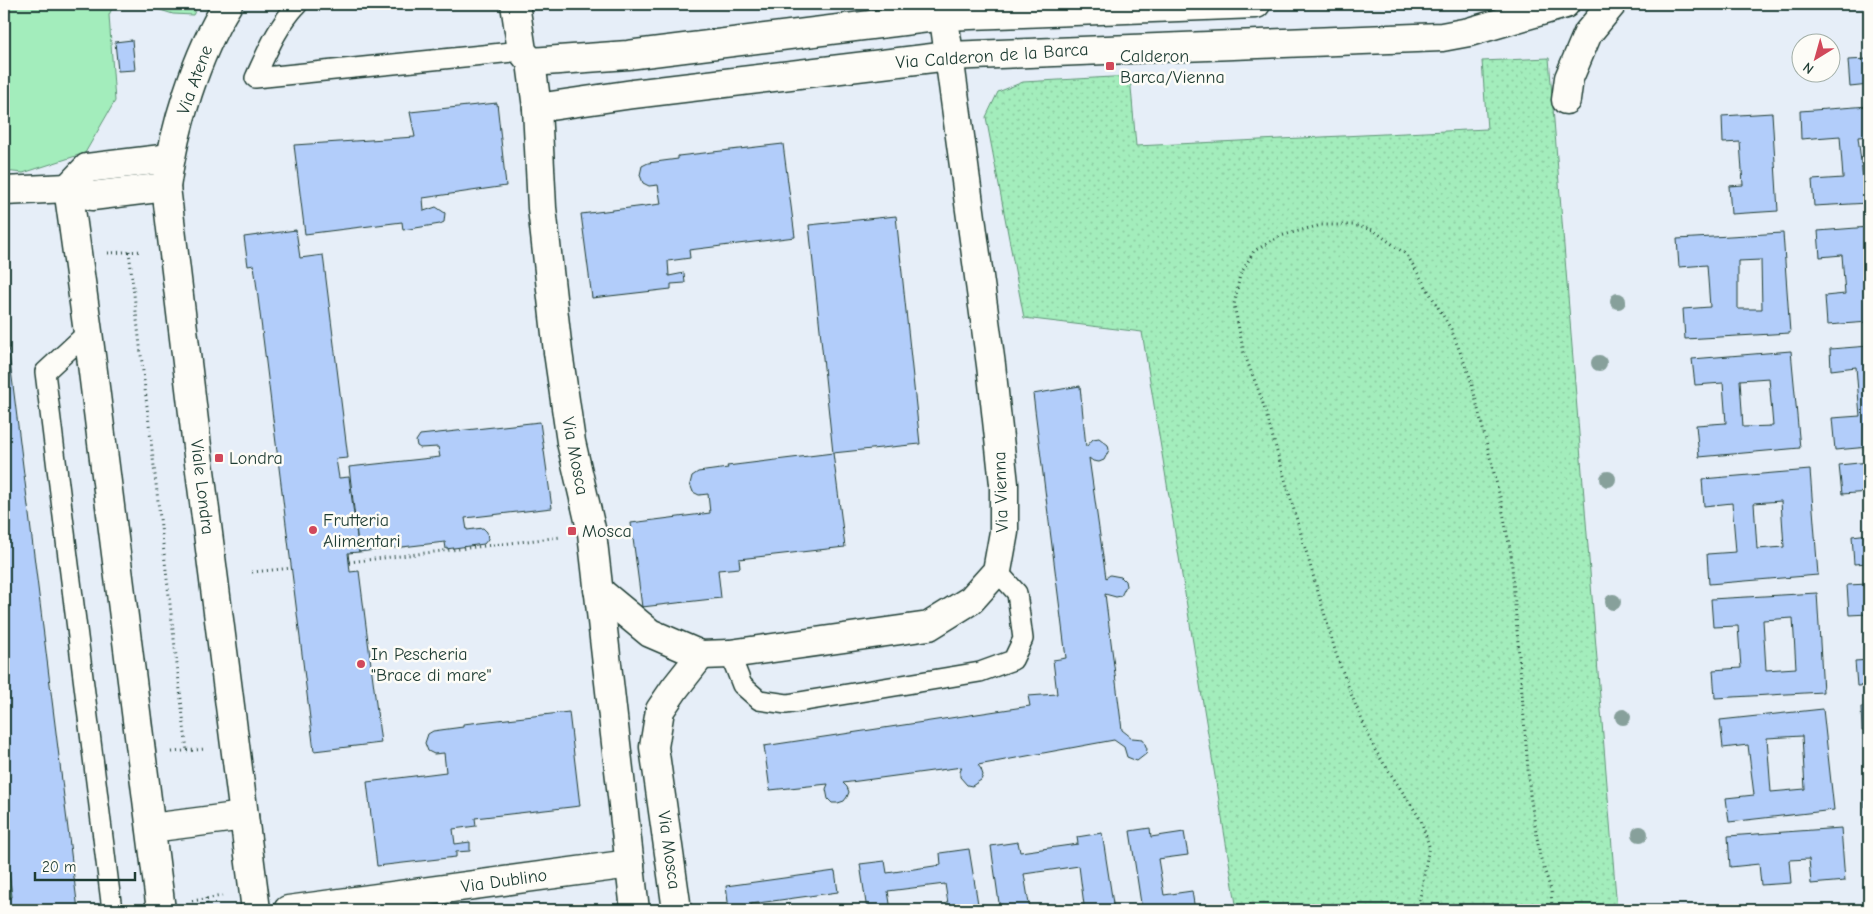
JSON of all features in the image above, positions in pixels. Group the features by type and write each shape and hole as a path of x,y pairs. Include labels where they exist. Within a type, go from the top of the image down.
{"street":[{"name":"Via Atene","path":"170,158 199,64 220,16 228,4"},
{"name":"Via Mosca","path":"514,4 537,108 542,208 558,352 571,442 592,533 630,864 629,909"},
{"path":"526,56 628,55 943,10 1256,4"},
{"name":"Via Calderon de la Barca","path":"537,108 633,94 949,56 1442,37 1469,32 1566,4"},
{"path":"1566,100 1569,78 1588,33 1612,4"},
{"name":"Via Vienna","path":"943,10 991,365 1004,484 1004,532 997,571"},
{"name":"Viale Londra","path":"170,158 166,187 172,250 254,901"},
{"path":"68,188 87,168 170,158"},
{"path":"4,191 68,188 92,196 166,187"},
{"path":"68,188 161,908"},
{"path":"598,590 650,633 701,655 730,654 929,626 971,600 997,571"},
{"name":"Via Mosca","path":"677,907 654,747 660,710 701,655"},
{"path":"151,828 244,816"},
{"name":"Via Dublino","path":"288,910 630,864"},
{"path":"629,909 677,907"}],"lane":[{"path":"298,4 289,13 274,37 255,78 526,56"},
{"path":"88,332 45,372 112,910"},
{"path":"730,654 742,685 759,700 787,704 980,672 1013,660 1023,639 1016,594 997,571"}],"path":[{"path":"1418,910 1429,846 1421,820 1375,750 1336,657 1261,397 1244,353 1234,305 1240,274 1254,251 1280,236 1320,224 1353,225 1373,230 1407,255 1451,329 1470,377 1500,496 1511,554 1530,795 1540,856 1551,890 1552,910"},
{"path":"78,255 172,250"},
{"path":"129,251 187,750"},
{"path":"349,562 592,533"},
{"path":"252,572 292,568"},
{"path":"168,752 214,748"},
{"path":"161,908 206,898 254,901"},
{"path":"206,898 208,910"}],"green space":[{"path":"4,4 114,4 109,15 115,101 85,153 23,173 4,171"},
{"path":"141,4 199,4 193,15 173,14"},
{"path":"1549,58 1617,910 1237,910 1142,332 1024,318 986,117 998,92 1023,82 1130,76 1136,146 1487,129 1482,61"},
{"path":"4,828 12,897 4,898"}],"building":[{"path":"132,40 135,70 118,71 115,42"},
{"path":"1869,59 1869,85 1850,87 1848,60"},
{"path":"497,103 506,186 423,198 424,211 436,207 445,213 444,222 440,224 403,230 402,222 305,234 294,145 415,137 410,112"},
{"path":"1869,106 1869,136 1858,137 1863,178 1869,177 1869,203 1814,206 1812,180 1843,178 1840,136 1801,139 1800,111"},
{"path":"1772,113 1778,211 1731,214 1729,186 1743,185 1740,142 1723,143 1722,116"},
{"path":"783,144 795,237 689,250 690,258 668,261 669,276 684,273 685,283 671,284 671,289 592,298 581,214 661,204 658,185 649,186 643,183 640,175 642,166 648,163 678,159 678,156"},
{"path":"896,216 920,444 833,453 809,225"},
{"path":"1869,227 1869,322 1827,325 1825,296 1845,294 1842,255 1820,257 1818,231"},
{"path":"296,230 300,258 323,255 348,458 336,459 339,478 349,477 359,552 348,553 350,572 359,571 381,743 314,751 254,265 248,266 244,237"},
{"path":"1783,233 1790,333 1685,339 1683,309 1710,307 1707,265 1679,267 1677,239","holes":["1761,260 1762,309 1738,309 1738,261"]},
{"path":"4,329 6,329 78,910 4,910 4,898 12,897 4,828"},
{"path":"1869,346 1869,447 1835,450 1832,418 1860,416 1856,367 1831,370 1830,349"},
{"path":"1791,351 1800,448 1699,457 1696,425 1726,423 1723,383 1695,385 1692,359","holes":["1769,378 1773,426 1743,427 1740,380"]},
{"path":"1080,386 1086,447 1093,439 1099,438 1108,445 1109,450 1104,460 1099,462 1089,458 1106,578 1110,575 1121,577 1125,581 1126,586 1121,596 1116,597 1105,594 1122,730 1132,738 1143,739 1147,749 1146,754 1137,761 1127,757 1124,747 1114,740 978,765 983,775 981,780 972,786 967,785 960,777 962,767 843,783 849,792 844,801 838,803 832,803 828,799 826,789 828,784 770,790 764,746 1030,706 1028,696 1057,694 1053,660 1066,658 1033,394"},
{"path":"540,422 552,508 465,518 467,530 483,528 487,532 488,539 484,544 446,549 445,542 359,552 349,467 440,457 438,447 420,448 417,446 416,441 420,435"},
{"path":"833,453 845,547 739,559 740,568 718,570 721,598 642,607 631,523 710,513 708,494 699,495 693,492 690,484 692,476 698,472 728,468 727,466"},
{"path":"1869,462 1869,492 1842,494 1839,465"},
{"path":"1810,470 1818,575 1709,584 1707,554 1736,552 1732,503 1704,506 1702,479","holes":["1781,501 1784,547 1757,549 1754,503"]},
{"path":"1869,534 1869,563 1854,564 1852,536"},
{"path":"1869,584 1869,614 1849,615 1847,585"},
{"path":"1817,593 1823,692 1715,698 1713,670 1741,668 1738,626 1713,627 1711,599","holes":["1793,618 1796,668 1766,670 1763,620"]},
{"path":"1869,660 1869,685 1857,686 1855,661"},
{"path":"1861,707 1869,707 1869,730 1862,731"},
{"path":"1823,709 1834,810 1729,822 1726,798 1754,795 1748,745 1723,748 1720,720","holes":["1802,736 1805,789 1771,792 1767,738"]},
{"path":"569,712 580,806 475,818 476,826 453,829 455,844 470,842 470,851 456,852 456,857 377,866 367,782 446,772 444,753 434,754 428,751 425,743 428,734 433,731 463,727 463,724"},
{"path":"1869,779 1869,807 1865,807 1864,780"},
{"path":"1150,828 1151,837 1184,832 1188,855 1158,859 1164,895 1192,891 1195,910 1142,910 1130,831"},
{"path":"1841,828 1845,881 1811,884 1809,859 1789,860 1791,883 1761,885 1759,864 1730,867 1728,836"},
{"path":"1102,833 1114,910 1049,910 1084,905 1079,866 1024,874 1030,910 1000,910 991,846 1018,842 1020,852 1078,844 1077,837"},
{"path":"969,849 979,910 949,910 945,884 888,891 891,910 867,910 860,864 885,861 887,873 941,865 940,853"},
{"path":"835,871 838,892 751,904 752,910 729,910 726,886"}],"place":[{"name":"Calderon Barca/Vienna","path":"1110,66"},
{"name":"Londra","path":"219,458"},
{"name":"Frutteria Alimentari","path":"313,530"},
{"name":"Mosca","path":"572,531"},
{"name":"In Pescheria \"Brace di mare\"","path":"361,664"}]}
